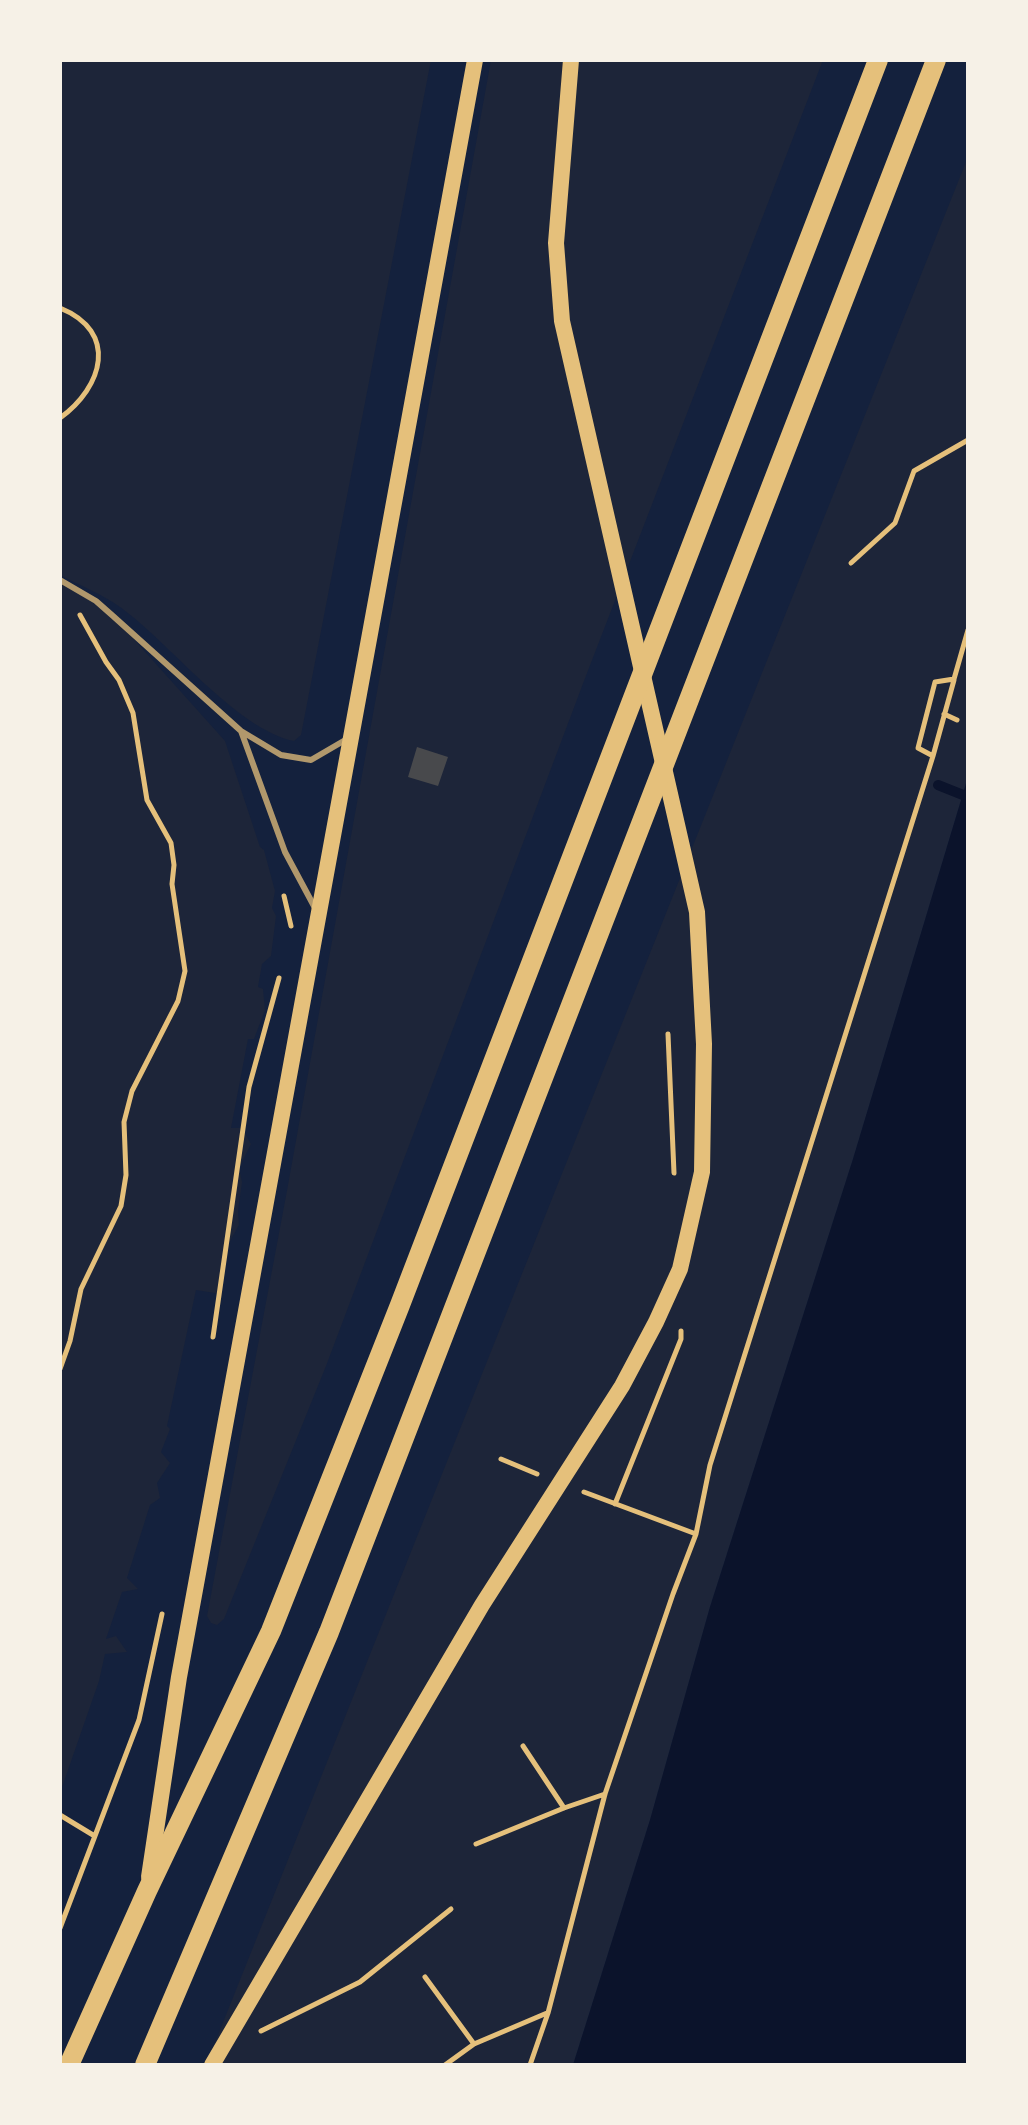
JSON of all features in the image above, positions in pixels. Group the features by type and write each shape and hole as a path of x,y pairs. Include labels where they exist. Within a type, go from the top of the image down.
{"main road":[{"path":"147,1891 179,1677 475,60"},
{"path":"212,2065 482,1605 622,1386 680,1269 702,1172 704,1044 697,912 562,321 556,243 571,60"},
{"path":"69,2065 147,1891 271,1631 400,1305 878,60"},
{"path":"145,2065 329,1632 936,60"}],"lane":[{"path":"60,580 96,601 241,731 281,755 311,760 350,737"},
{"path":"241,731 285,852 317,912"}],"path":[{"path":"60,308 75,314 89,331 98,347 99,368 91,387 76,406 60,418"},
{"path":"851,563 895,523 914,471 968,440"},
{"path":"60,1369 70,1341 81,1289 111,1231 125,1193 124,1122 132,1091 178,1001 185,971 172,884 174,865 171,843 147,800 133,713 119,680 78,611"},
{"path":"530,2065 548,2013 605,1794 696,1534 710,1465 933,756 968,630"},
{"path":"933,756 918,748 935,682 954,679"},
{"path":"944,714 957,720"},
{"path":"283,891 292,931"},
{"path":"212,1346 249,1087 280,974"},
{"path":"501,1459 539,1475"},
{"path":"577,1490 696,1534"},
{"path":"60,1928 139,1720 163,1611"},
{"path":"523,1746 564,1808"},
{"path":"476,1844 605,1794"},
{"path":"60,1815 93,1835"},
{"path":"256,2034 360,1982 451,1909"},
{"path":"425,1977 474,2044"},
{"path":"445,2065 474,2044 548,2013"}],"shaded area":[{"path":"60,60 431,60 301,735 294,741 249,720 120,607 60,575"},
{"path":"491,60 823,60 584,681 326,1366 224,1619 217,1625 211,1623 207,1616"},
{"path":"968,157 968,777 853,1159 710,1607 650,1820 573,2065 206,2065"},
{"path":"60,580 113,616 225,741 260,847 264,850 275,891 272,908 276,916 271,956 262,964 258,987 263,989 265,1010 254,1039 248,1039 231,1128 242,1128 251,1144 239,1168 242,1182 239,1225 229,1243 221,1294 196,1290 167,1426 170,1429 161,1452 170,1463 157,1483 160,1498 150,1505 127,1578 138,1589 122,1592 106,1639 116,1636 127,1652 105,1654 99,1681 60,1793"},
{"path":"968,777 968,2065 573,2065 650,1820 710,1607 853,1159"}],"building":[{"path":"417,747 448,757 438,786 408,777"}],"waterway":[{"path":"938,785 963,795"}]}
